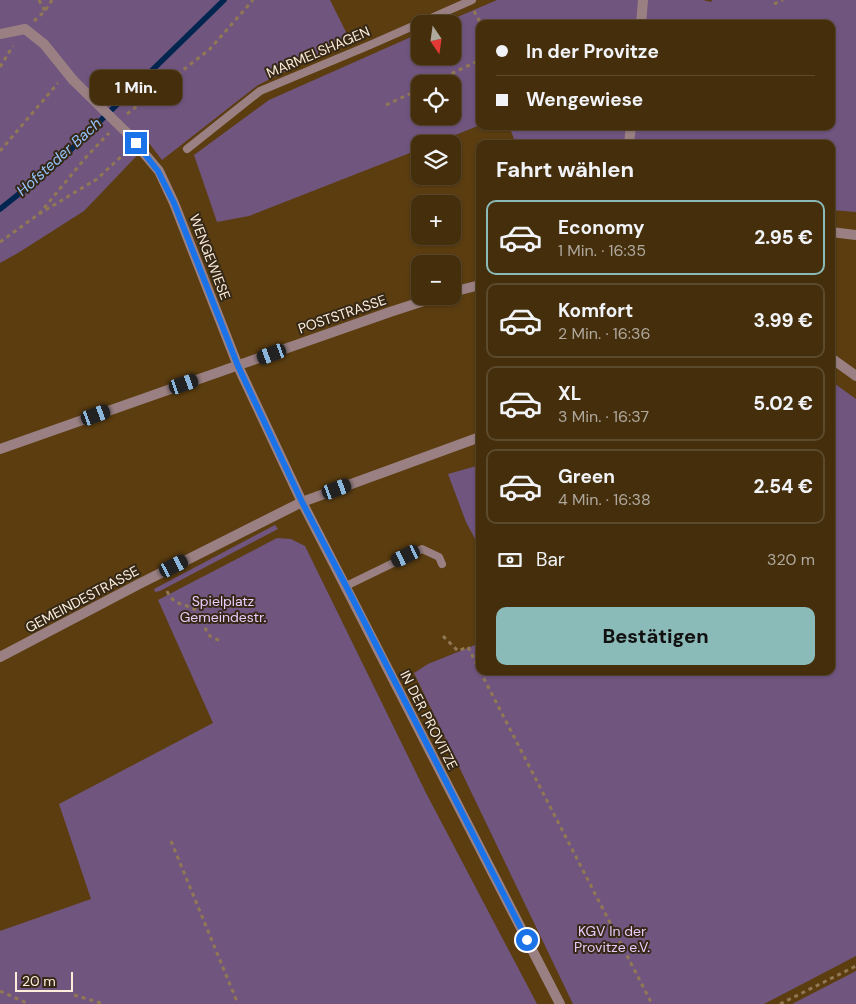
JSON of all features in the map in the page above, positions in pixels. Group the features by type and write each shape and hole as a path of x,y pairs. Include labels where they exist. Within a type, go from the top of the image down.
{"street":[{"path":"641,20 643,0"},
{"path":"0,34 25,29"},
{"name":"WENGEWIESE","path":"25,29 44,44 70,76 136,143 158,171 174,203 238,366"},
{"path":"835,232 856,235"},
{"path":"461,290 476,286"},
{"name":"POSTSTRASSE","path":"0,449 413,305"},
{"path":"835,361 856,376"},
{"name":"IN DER PROVITZE","path":"238,366 302,502 560,1004"},
{"name":"GEMEINDESTRASSE","path":"0,657 302,502 476,438"}],"lane":[{"name":"MARMELSHAGEN","path":"187,149 260,91 472,0"},
{"path":"346,586 422,549 439,557 442,564"}],"path":[{"path":"40,0 45,11"},
{"path":"25,29 45,11 52,0"},
{"path":"125,116 210,49 252,0"},
{"path":"774,4 783,0"},
{"path":"449,75 476,62"},
{"path":"0,151 70,76"},
{"path":"386,105 411,93"},
{"path":"39,214 87,156 112,130"},
{"path":"0,242 39,214 98,179 136,143"},
{"path":"167,591 178,604 192,608 199,614 206,633 215,639 223,641"},
{"path":"443,636 458,651 468,647 476,663"},
{"path":"482,675 652,1004"},
{"path":"171,841 238,1004"},
{"path":"780,1004 856,966"},
{"path":"0,992 28,1004"},
{"path":"74,995 104,1004"}],"green space":[{"path":"0,0 330,0 350,40 258,85 162,160 149,143 84,211 0,263"},
{"path":"497,0 703,0 711,2 712,0 856,0 856,212 835,210 835,140 514,140 511,130 835,130 835,20 476,20 476,127 455,135 411,135 411,153 249,216 217,222 194,155 269,100 411,37 411,65 461,65 461,15"},
{"name":"KGV In der Provitze e.V.","path":"835,384 856,399 856,956 764,1004 573,1004 414,673 428,664 476,645 476,675 835,675"},
{"path":"476,466 476,541 466,522 448,474"},
{"path":"275,525 278,529 155,592 154,589"},
{"name":"Spielplatz Gemeindestr.","path":"277,538 291,539 305,546 426,793 537,1004 0,1004 0,931 91,899 59,804 213,723 158,600"},
{"path":"856,971 856,1004 792,1004"}],"waterway":[{"name":"Hofsteder Bach","path":"0,209 54,166 224,0"}],"route":[{"path":"136,143 158,171 174,203 238,366 302,502 527,940"}]}
